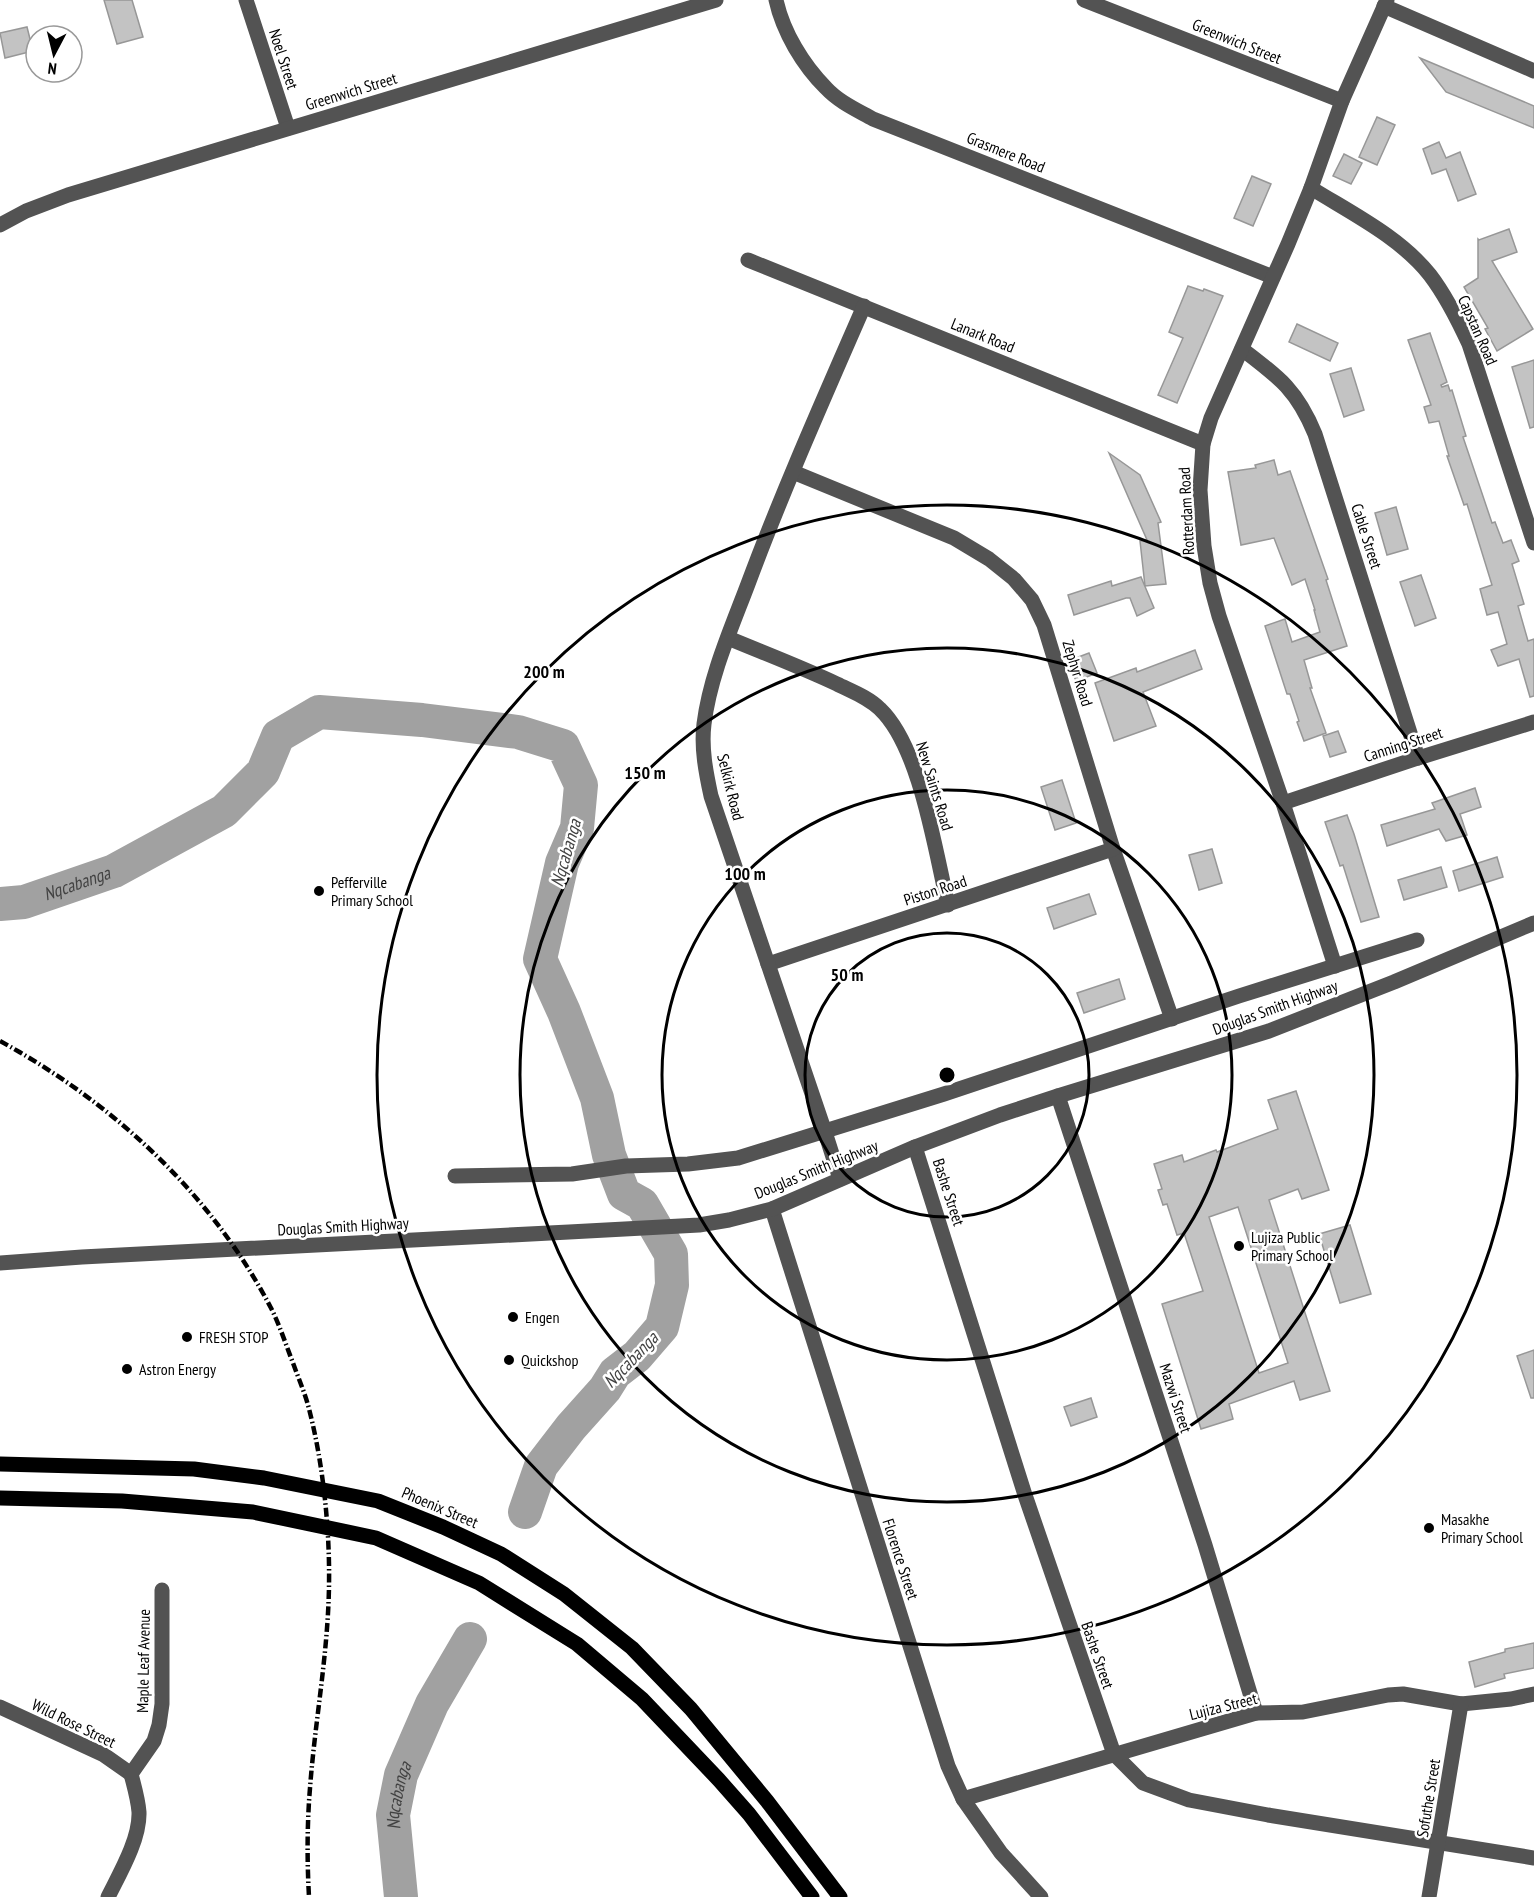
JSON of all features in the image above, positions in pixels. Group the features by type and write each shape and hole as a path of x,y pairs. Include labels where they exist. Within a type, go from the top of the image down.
{"main road":[{"name":"Phoenix Street","path":"0,1464 194,1469 264,1478 378,1501 443,1527 501,1554 564,1594 639,1656 691,1709 767,1801 840,1897"},
{"path":"0,1498 122,1501 253,1512 376,1539 479,1583 577,1644 642,1699 719,1779 749,1814 812,1897"}],"street":[{"name":"Noel Street","path":"246,0 288,128"},
{"name":"Greenwich Street","path":"0,225 26,211 68,195 716,0"},
{"name":"Grasmere Road","path":"776,0 779,14 788,34 816,76 847,104 873,119 1273,277"},
{"name":"Greenwich Street","path":"1084,0 1342,101"},
{"name":"Rotterdam Road","path":"1335,966 1283,803 1219,616 1210,584 1204,546 1200,490 1203,444 1220,395 1311,188 1342,101 1386,3"},
{"path":"1386,3 1534,70"},
{"name":"Capstan Road","path":"1311,188 1388,236 1412,256 1443,294 1469,344 1534,543"},
{"name":"Lanark Road","path":"748,260 1203,444"},
{"name":"Selkirk Road","path":"840,1179 711,796 706,774 704,725 709,697 728,638 793,472 864,306"},
{"name":"Cable Street","path":"1242,349 1275,374 1306,411 1418,758"},
{"name":"Zephyr Road","path":"793,472 954,538 989,559 1014,579 1032,600 1044,625 1113,849 1172,1019"},
{"name":"New Saints Road","path":"728,638 821,676 858,694 879,708 897,728 913,767 948,904"},
{"name":"Canning Street","path":"1283,803 1534,722"},
{"name":"Piston Road","path":"768,964 1113,849"},
{"name":"Douglas Smith Highway","path":"0,1263 662,1227 719,1221 772,1209 915,1147 1058,1096 1269,1031 1534,923"},
{"path":"454,1176 572,1174 626,1166 688,1164 738,1158 944,1095 1417,940"},
{"name":"Mazwi Street","path":"1058,1096 1205,1545 1256,1713"},
{"name":"Bashe Street","path":"915,1147 1025,1495 1114,1754 1143,1782 1189,1800 1534,1858"},
{"name":"Florence Street","path":"772,1209 948,1766 963,1799 1001,1853 1041,1897"},
{"name":"Maple Leaf Avenue","path":"131,1774 154,1741 159,1725 162,1704 162,1590"},
{"name":"Lujiza Street","path":"963,1799 1256,1713 1303,1712 1388,1695 1403,1694 1461,1704 1511,1699 1534,1694"},
{"name":"Sofuthe Street","path":"1430,1897 1461,1704"},
{"name":"Wild Rose Street","path":"0,1707 104,1755 131,1774"},
{"path":"108,1897 135,1836 139,1813 131,1774"}],"building":[{"path":"104,0 132,0 143,37 117,44"},
{"path":"24,28 24,53 5,58 0,33"},
{"path":"1420,58 1534,106 1534,128 1446,92"},
{"path":"1377,117 1395,125 1377,165 1359,157"},
{"path":"1439,142 1446,158 1460,152 1476,194 1458,201 1446,169 1432,174 1423,149"},
{"path":"1344,154 1362,163 1351,184 1333,176"},
{"path":"1252,176 1271,184 1253,226 1234,218"},
{"path":"1509,229 1517,252 1492,261 1533,329 1497,351 1485,329 1488,328 1464,287 1478,278 1478,239"},
{"path":"1188,286 1223,296 1177,403 1158,395 1183,338 1169,332"},
{"path":"1297,324 1338,343 1330,361 1289,342"},
{"path":"1430,333 1447,382 1441,385 1442,387 1448,385 1450,391 1452,390 1466,436 1463,437 1492,523 1495,522 1503,543 1511,540 1519,561 1512,564 1524,604 1518,606 1528,641 1534,639 1534,696 1530,697 1519,659 1498,666 1491,650 1507,644 1498,612 1487,615 1480,589 1492,585 1467,504 1464,505 1447,456 1449,456 1439,421 1429,423 1424,407 1431,405 1408,340"},
{"path":"1534,360 1534,427 1530,428 1512,367"},
{"path":"1351,368 1364,410 1344,417 1330,374"},
{"path":"1109,453 1140,475 1161,522 1158,523 1166,584 1145,586 1140,541 1147,540"},
{"path":"1274,460 1278,475 1290,471 1328,579 1326,580 1347,646 1304,660 1312,688 1310,688 1326,733 1304,741 1290,694 1287,694 1265,626 1285,619 1292,642 1320,632 1315,610 1305,579 1292,585 1274,538 1241,545 1228,472 1256,468 1255,465"},
{"path":"1396,507 1408,549 1387,555 1375,513"},
{"path":"1421,575 1436,618 1415,626 1400,582"},
{"path":"1141,577 1154,608 1137,616 1130,598 1126,598 1074,615 1068,595 1111,581 1112,586"},
{"path":"1195,650 1202,669 1143,692 1156,726 1114,741 1095,683 1136,668 1137,672"},
{"path":"1089,653 1097,673 1076,681 1068,661"},
{"path":"1338,731 1346,752 1330,757 1323,736"},
{"path":"1062,780 1076,823 1055,830 1041,787"},
{"path":"1475,788 1481,807 1460,814 1467,835 1446,841 1439,829 1387,846 1381,825 1435,809 1432,803"},
{"path":"1347,815 1379,917 1361,922 1343,865 1340,866 1325,822"},
{"path":"1212,849 1222,883 1199,890 1189,855"},
{"path":"1497,857 1503,877 1459,891 1453,871"},
{"path":"1441,867 1447,887 1404,900 1398,880"},
{"path":"1089,894 1096,914 1054,929 1047,908"},
{"path":"1119,979 1125,999 1084,1013 1077,993"},
{"path":"1296,1091 1329,1190 1302,1199 1298,1189 1269,1200 1330,1391 1300,1400 1294,1381 1229,1404 1233,1419 1201,1429 1162,1304 1203,1291 1184,1233 1177,1235 1167,1204 1163,1205 1158,1190 1162,1189 1154,1164 1182,1155 1184,1162 1278,1129 1268,1100","holes":["1238,1207 1288,1363 1259,1373 1209,1217"]},
{"path":"1350,1225 1371,1294 1340,1303 1319,1234"},
{"path":"1534,1350 1534,1398 1531,1398 1517,1356"},
{"path":"1091,1398 1097,1417 1071,1426 1064,1407"},
{"path":"1534,1643 1534,1668 1504,1674 1505,1678 1475,1687 1469,1662 1505,1652 1505,1649"}],"waterway":[{"name":"Nqcabanga","path":"0,904 24,902 114,871 224,811 263,772 278,736 319,712 422,720 518,732 563,746 581,785 577,828 562,863 540,959 564,1012 597,1098 609,1155 624,1194 642,1204 671,1254 672,1285 662,1327 637,1356 615,1373 605,1389 571,1427 541,1466 525,1512"},
{"name":"Nqcabanga","path":"401,1897 393,1815 401,1775 432,1704 470,1639"}],"railway":[{"path":"0,1041 42,1066 120,1122 189,1189 247,1266 271,1308 303,1389 322,1472 329,1564 326,1637 309,1802 309,1897"}],"place":[{"name":"Pefferville Primary School","path":"319,891"},
{"name":"Lujiza Public Primary School","path":"1239,1246"},
{"name":"Engen","path":"513,1317"},
{"name":"FRESH STOP","path":"187,1337"},
{"name":"Quickshop","path":"509,1360"},
{"name":"Astron Energy","path":"127,1369"},
{"name":"Masakhe Primary School","path":"1429,1528"}]}
